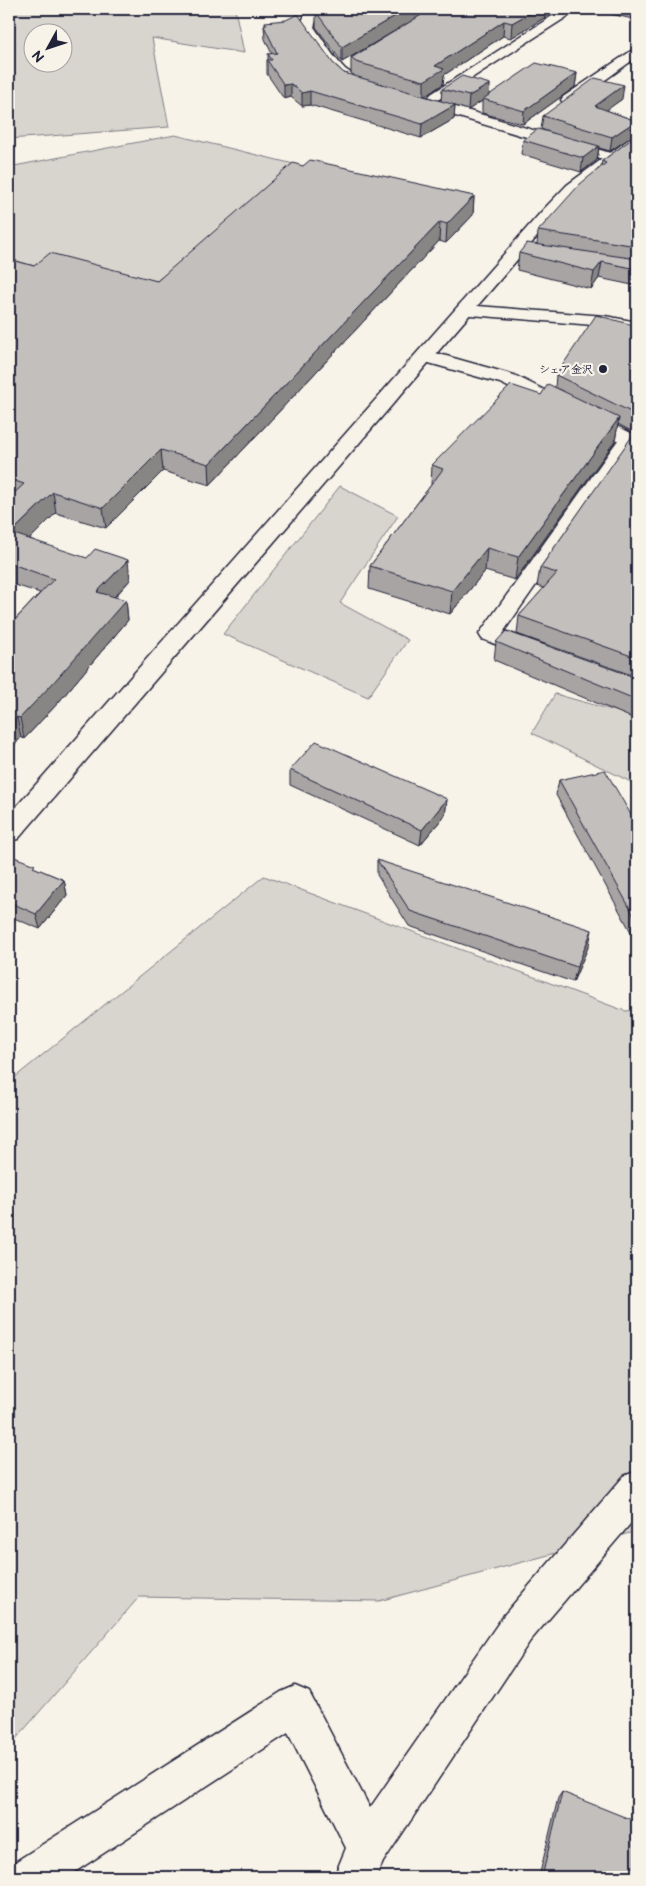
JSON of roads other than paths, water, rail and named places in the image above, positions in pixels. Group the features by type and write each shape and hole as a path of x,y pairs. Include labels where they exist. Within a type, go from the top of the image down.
{"street":[{"path":"313,9 307,27 339,72 350,82 379,90"},
{"path":"427,103 572,9"},
{"path":"555,110 630,62 637,51"},
{"path":"339,72 355,62"},
{"path":"408,98 612,158"},
{"path":"524,132 540,121"},
{"path":"9,832 464,310 525,253 573,188 637,140"},
{"path":"464,310 605,321 637,327"},
{"path":"425,356 507,379 629,438 490,634 555,657"},
{"path":"361,1862 517,1628 637,1489"},
{"path":"30,1877 295,1706 361,1862"}],"place":[{"name":"シェア金沢","path":"603,369"}]}
